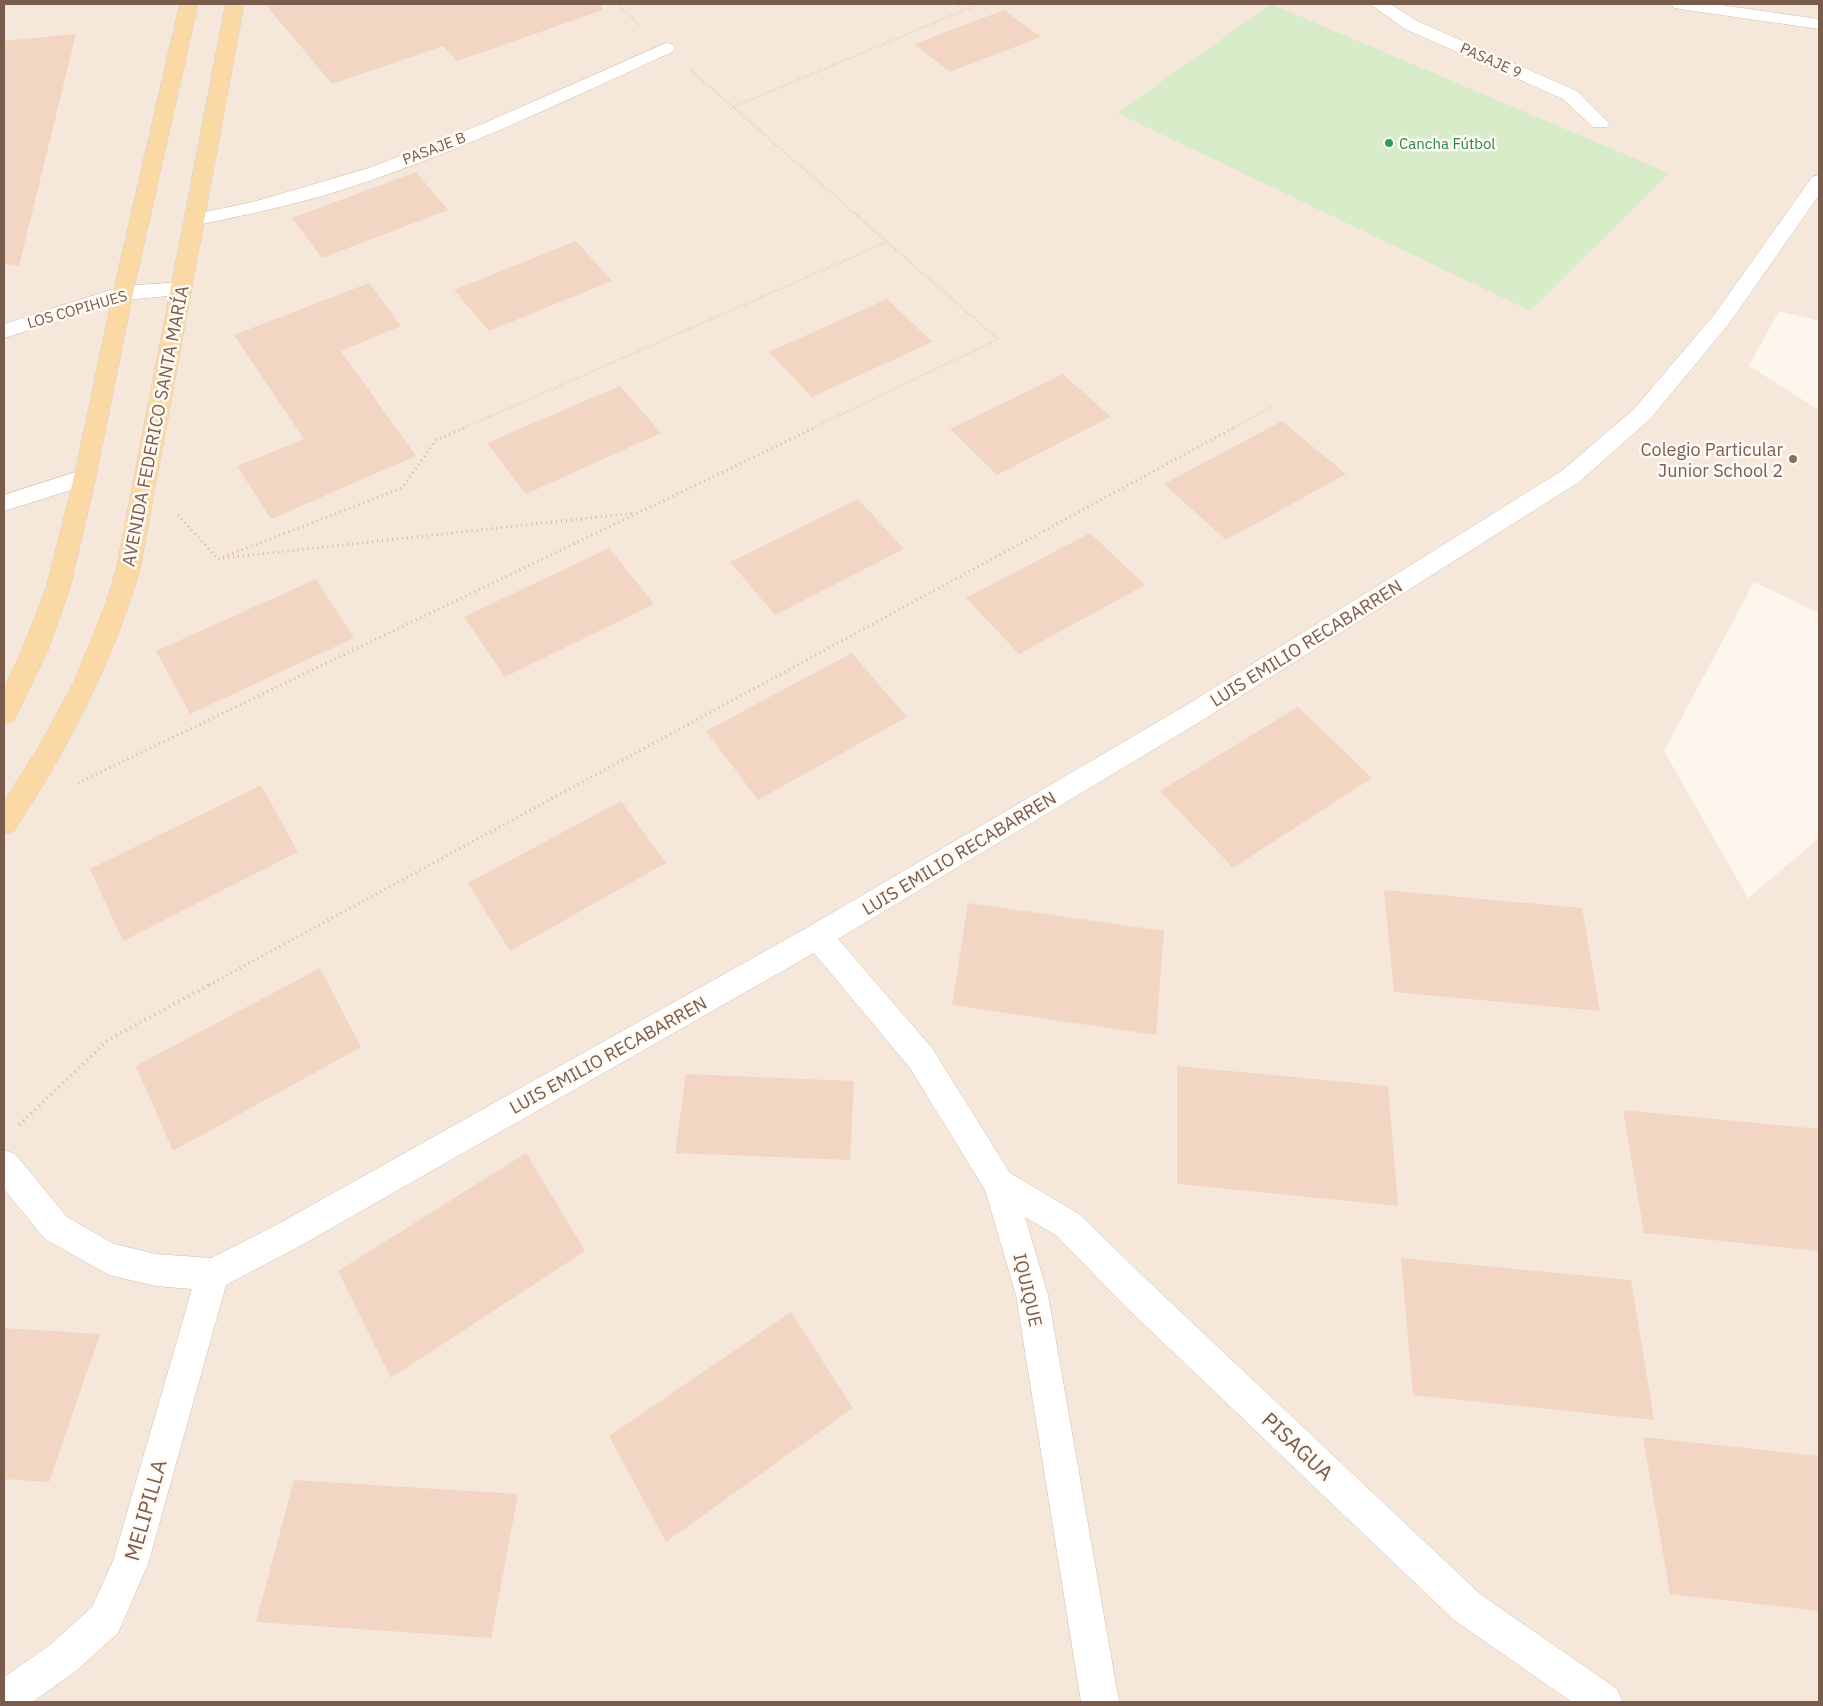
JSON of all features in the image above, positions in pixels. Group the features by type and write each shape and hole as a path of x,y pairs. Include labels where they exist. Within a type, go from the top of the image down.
{"main road":[{"path":"4,714 35,650 58,588 85,477 123,293 189,4"},
{"name":"AVENIDA FEDERICO SANTA MARÍA","path":"9,815 71,712 101,648 123,588 137,531 144,478 182,289 193,220 235,4"}],"street":[{"name":"PASAJE 9","path":"1378,4 1411,24 1570,95 1600,123"},
{"path":"1680,4 1819,24"},
{"name":"PASAJE B","path":"193,220 238,212 338,184 488,128 666,48"},
{"name":"LUIS EMILIO RECABARREN","path":"213,1274 289,1235 818,936 1194,713 1571,476 1642,414 1721,320 1819,181"},
{"name":"LOS COPIHUES","path":"4,331 123,293 182,289"},
{"path":"4,504 85,477"},
{"name":"IQUIQUE","path":"818,936 921,1058 999,1184 1032,1295 1100,1702"},
{"path":"4,1165 56,1228 109,1259 156,1270 213,1274"},
{"name":"PISAGUA","path":"999,1184 1068,1225 1138,1295 1468,1607 1604,1702"},
{"name":"MELIPILLA","path":"4,1699 62,1658 105,1620 130,1564 213,1274"}],"path":[{"path":"9,815 998,339 617,4"},
{"path":"957,4 965,10"},
{"path":"733,107 979,4"},
{"path":"218,559 402,488 436,440 887,242"},
{"path":"18,1127 108,1040 1273,406"},
{"path":"144,478 218,559"},
{"path":"218,559 638,512"}],"shaded area":[{"path":"4,4 1819,4 1819,321 1779,311 1749,366 1819,410 1819,613 1754,582 1664,751 1748,898 1819,838 1819,1702 4,1702"}],"green space":[{"name":"Cancha Fútbol","path":"1271,4 1669,173 1530,311 1117,113"}],"building":[{"path":"265,4 601,4 603,10 457,61 443,46 332,84"},
{"path":"1004,10 1041,37 950,72 914,44"},
{"path":"76,34 19,266 4,264 4,41"},
{"path":"416,172 448,210 322,258 292,218"},
{"path":"576,241 612,281 489,331 454,290"},
{"path":"369,283 401,326 341,351 416,456 271,519 237,466 304,439 234,335"},
{"path":"887,299 932,342 812,397 769,352"},
{"path":"1063,374 1111,417 997,475 950,429"},
{"path":"620,386 661,433 526,494 487,443"},
{"path":"1282,421 1346,474 1226,540 1164,484"},
{"path":"858,499 904,549 775,615 730,562"},
{"path":"1090,533 1145,585 1019,654 966,598"},
{"path":"609,548 654,604 505,677 464,617"},
{"path":"316,579 354,638 190,714 156,651"},
{"path":"852,653 907,717 758,800 706,731"},
{"path":"1298,707 1372,778 1233,868 1160,791"},
{"path":"261,785 298,852 123,941 90,869"},
{"path":"621,801 666,863 510,951 468,883"},
{"path":"1384,890 1582,908 1600,1011 1394,992"},
{"path":"968,903 1164,931 1156,1035 952,1005"},
{"path":"320,968 361,1047 173,1151 136,1066"},
{"path":"1177,1066 1388,1086 1398,1206 1177,1184"},
{"path":"686,1074 854,1081 850,1160 675,1153"},
{"path":"1623,1110 1819,1129 1819,1251 1644,1233"},
{"path":"526,1153 585,1251 391,1378 338,1271"},
{"path":"1401,1258 1631,1280 1654,1420 1413,1395"},
{"path":"791,1312 853,1408 666,1542 609,1436"},
{"path":"4,1328 100,1334 49,1482 4,1479"},
{"path":"1643,1437 1819,1456 1819,1611 1670,1594"},
{"path":"294,1480 518,1494 491,1638 256,1622"}],"place":[{"name":"Cancha Fútbol","path":"1389,143"},
{"name":"Colegio Particular Junior School 2","path":"1793,459"}]}
